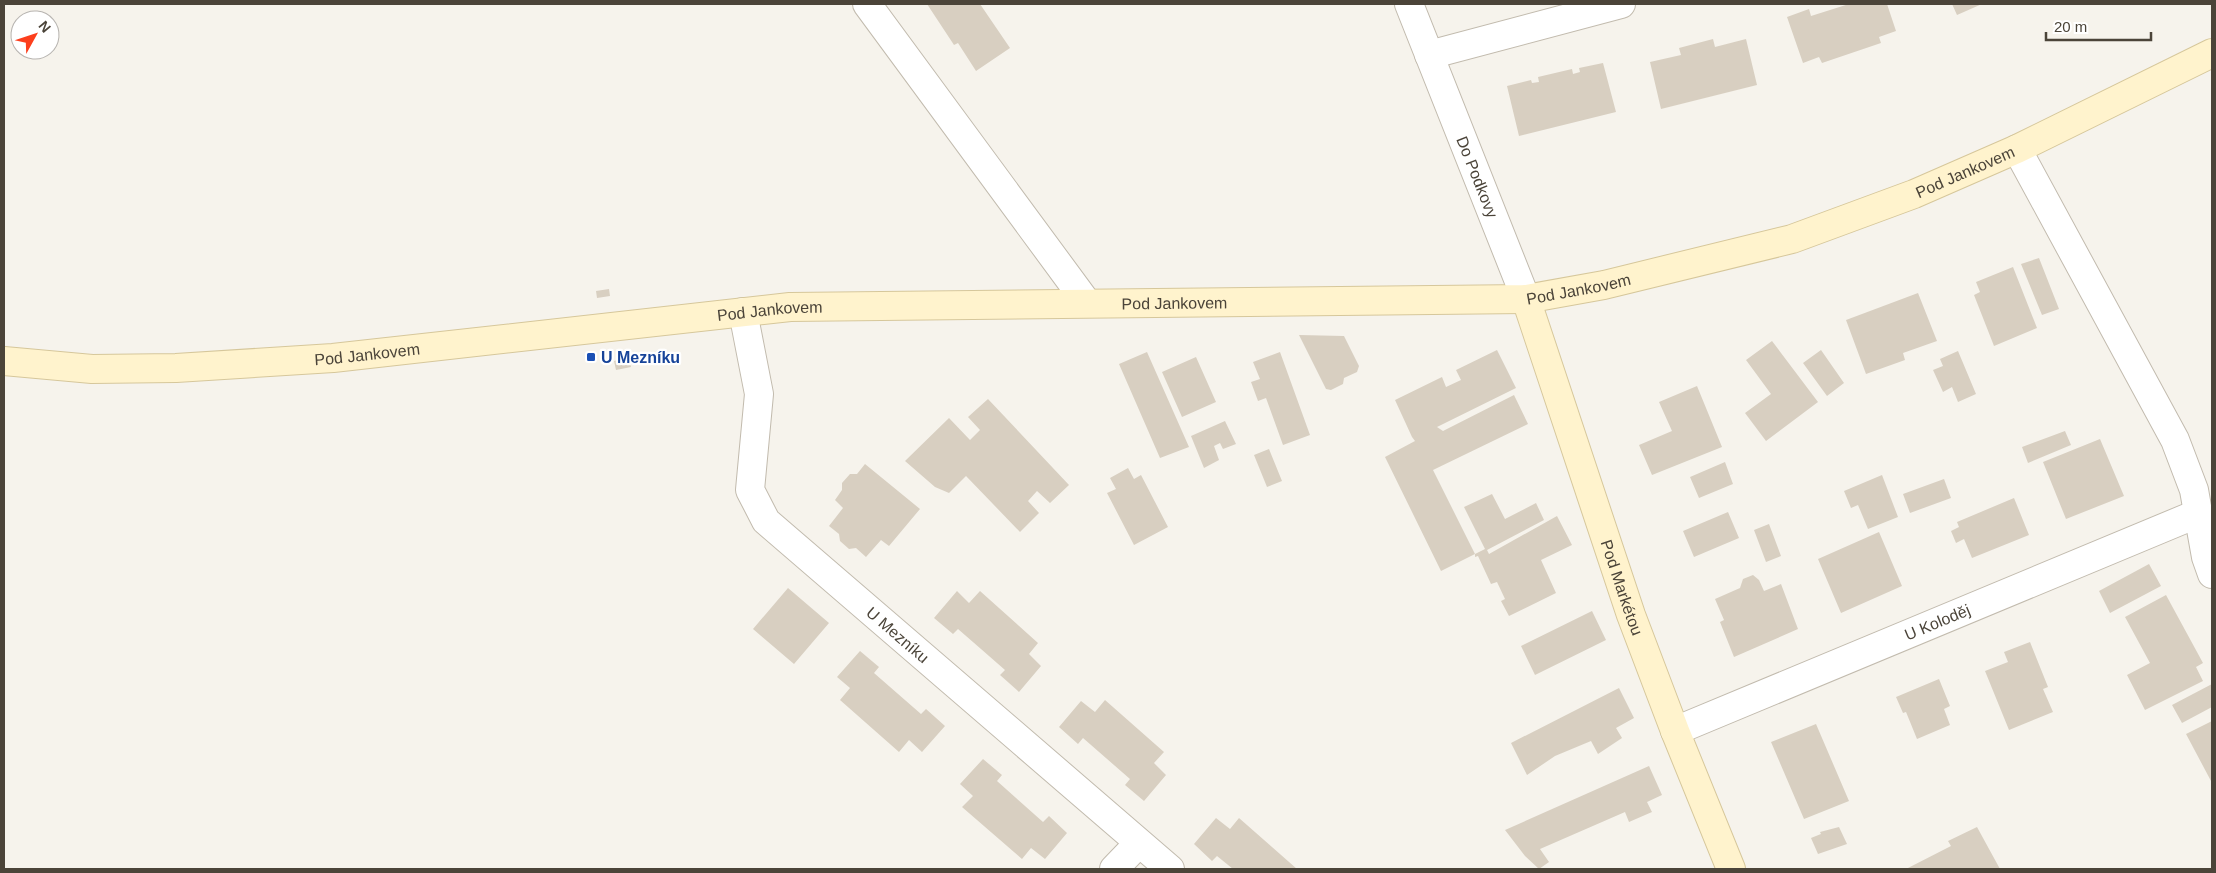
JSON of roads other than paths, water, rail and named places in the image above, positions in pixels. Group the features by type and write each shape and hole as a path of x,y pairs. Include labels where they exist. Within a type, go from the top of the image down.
{"street":[{"path":"866,4 1087,303"},
{"name":"Do Podkovy","path":"1409,4 1526,299"},
{"path":"1429,55 1621,4"},
{"name":"Pod Jankovem","path":"4,361 92,369 176,368 333,358 743,312 827,305 1526,299 1604,285 1792,239 1914,194 2017,149 2212,53"},
{"path":"2017,149 2175,440 2187,468 2199,513 2201,536 2212,574"},
{"name":"Pod Markétou","path":"1526,299 1631,615 1675,731 1731,869"},
{"name":"U Mezníku","path":"743,312 759,394 750,490 766,521 1170,869"},
{"name":"U Koloděj","path":"1675,731 2199,513"},
{"path":"1114,869 1139,843"}],"place":[{"name":"U Mezníku","path":"591,357"}]}
